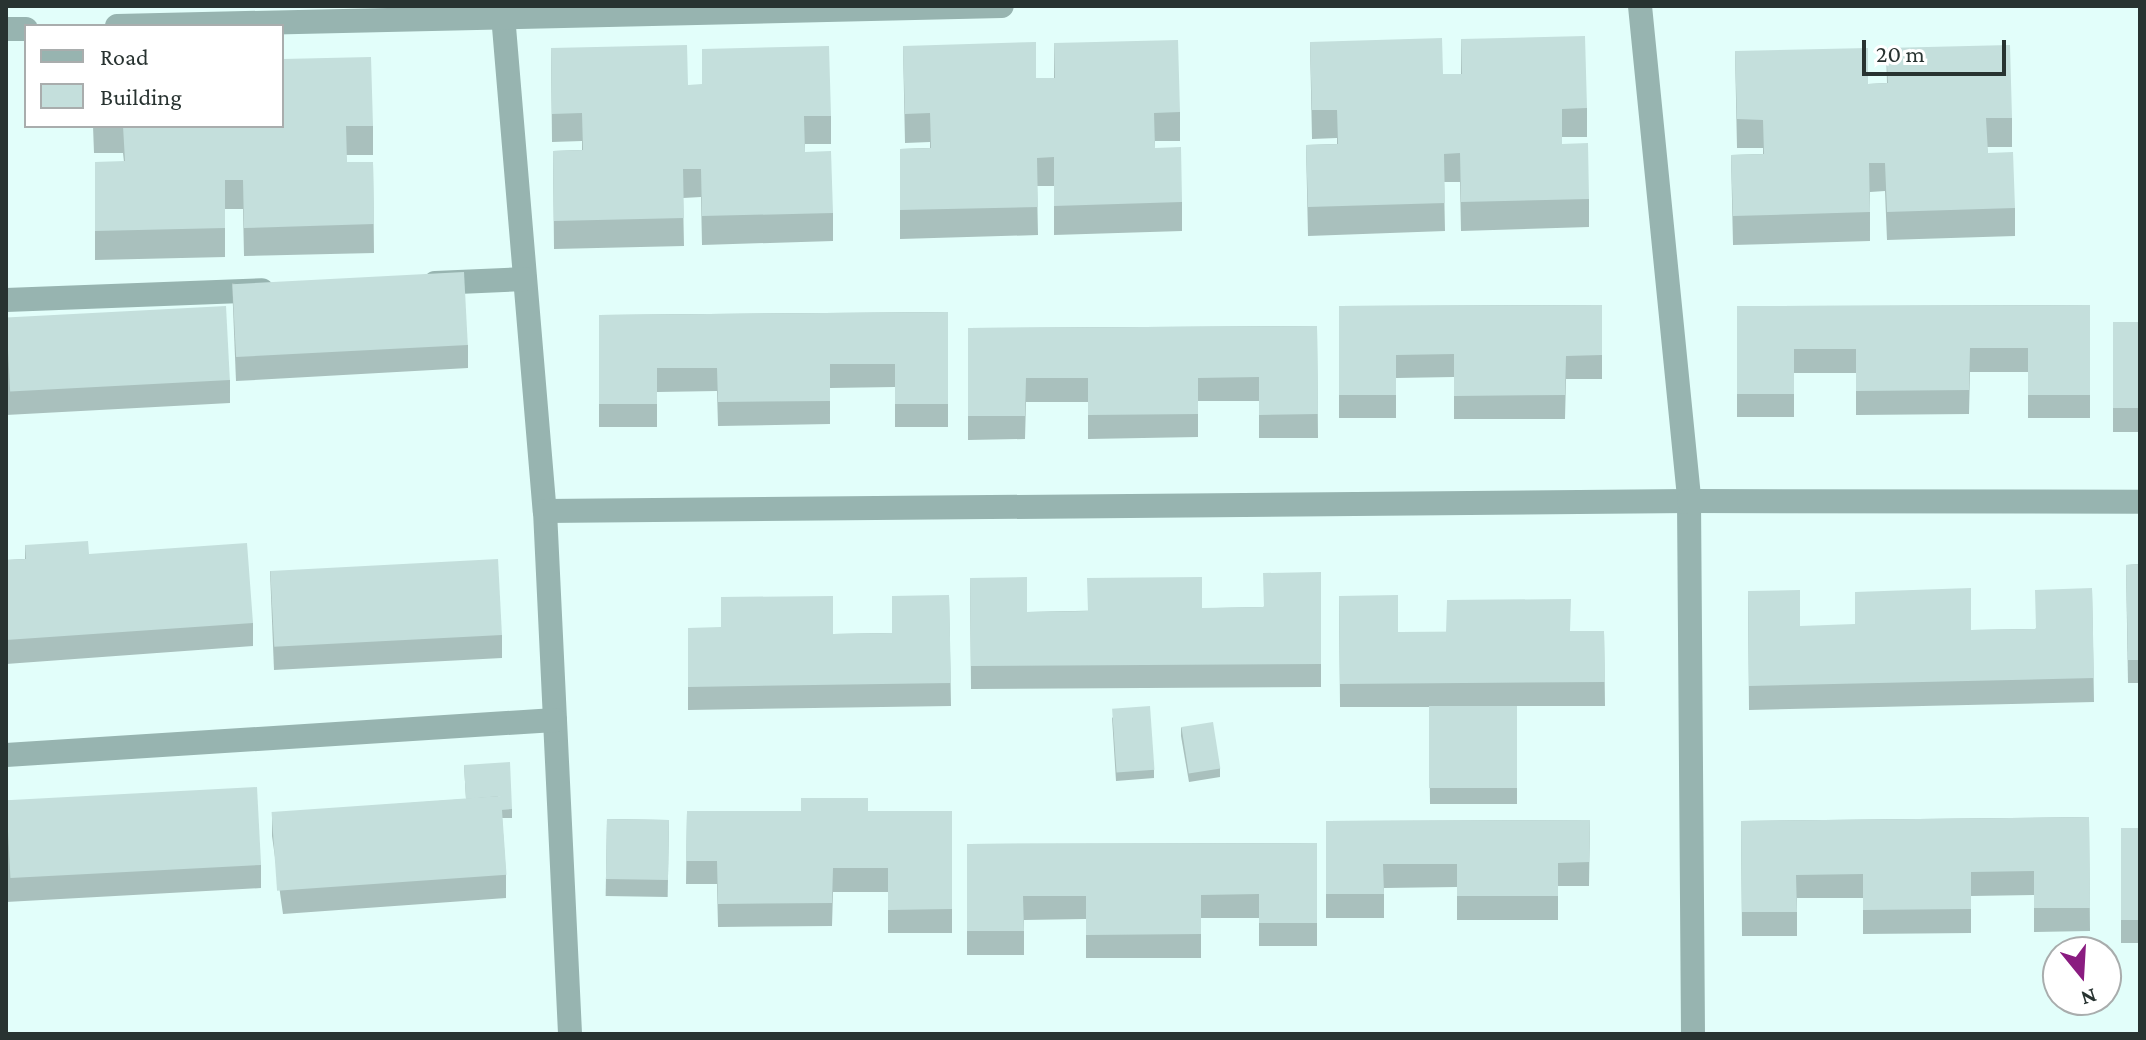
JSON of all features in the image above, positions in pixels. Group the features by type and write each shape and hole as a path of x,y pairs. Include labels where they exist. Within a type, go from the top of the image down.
{"street":[{"path":"187,24 1002,6"},
{"path":"1640,6 1689,501 1693,1034"},
{"path":"503,15 545,511 570,1034"},
{"path":"415,283 525,279"},
{"path":"6,300 289,289"},
{"path":"545,511 1689,501 2140,502"},
{"path":"6,755 555,720"}],"building":[{"path":"1585,36 1587,108 1562,109 1562,144 1588,143 1589,199 1461,202 1460,153 1444,154 1445,203 1308,207 1306,145 1338,144 1337,110 1312,110 1310,42 1442,38 1443,74 1462,74 1461,39"},
{"path":"1178,40 1180,112 1154,113 1155,148 1181,147 1182,202 1054,206 1054,157 1037,158 1038,207 900,210 900,149 931,148 930,113 905,114 903,46 1036,42 1036,78 1055,78 1054,43"},
{"path":"687,45 688,85 702,84 702,49 829,46 831,116 804,116 805,152 831,151 833,213 702,216 701,169 683,169 684,218 554,221 553,151 583,150 582,113 552,114 551,48"},
{"path":"2010,45 2012,118 1986,118 1988,153 2013,152 2015,208 1887,212 1885,163 1869,163 1870,212 1733,216 1731,155 1764,154 1763,120 1737,119 1735,51 1868,48 1868,84 1888,83 1886,48"},
{"path":"371,57 373,126 346,126 347,162 373,162 374,224 244,228 243,180 225,180 225,228 95,231 95,162 125,161 123,128 284,128 284,59"},
{"path":"464,272 468,345 236,357 232,284"},
{"path":"1602,305 1602,355 1566,356 1565,395 1454,396 1454,354 1396,355 1396,395 1339,395 1339,306"},
{"path":"2090,305 2090,395 2028,395 2028,348 1970,348 1969,390 1856,391 1856,349 1794,349 1794,394 1737,394 1737,306"},
{"path":"226,306 230,380 10,391 6,318"},
{"path":"948,312 948,404 895,404 895,364 830,364 830,401 718,402 717,368 657,368 657,404 599,404 599,315"},
{"path":"2113,322 2140,322 2140,408 2113,408"},
{"path":"1317,326 1318,414 1259,415 1259,377 1198,378 1198,414 1088,415 1088,378 1026,378 1025,416 968,416 968,328"},
{"path":"88,541 89,554 247,543 253,623 6,640 6,560 26,559 25,545"},
{"path":"498,559 502,635 274,647 270,571"},
{"path":"2140,564 2140,660 2128,660 2126,565"},
{"path":"1321,572 1321,664 971,666 970,578 1027,577 1027,612 1088,611 1087,578 1202,577 1202,608 1264,607 1263,573"},
{"path":"1971,588 1971,630 2036,629 2035,590 2092,588 2094,678 1749,686 1748,591 1800,590 1800,626 1855,624 1855,592"},
{"path":"949,595 951,683 688,687 688,628 721,627 721,597 833,596 833,634 892,633 892,596"},
{"path":"1398,595 1398,632 1446,632 1447,600 1571,599 1570,631 1604,631 1605,682 1340,684 1339,596"},
{"path":"1150,706 1154,770 1117,772 1112,709"},
{"path":"1429,706 1517,706 1517,788 1429,788"},
{"path":"1213,722 1220,768 1189,773 1181,727"},
{"path":"510,762 512,809 501,810 501,796 466,799 464,765"},
{"path":"257,787 261,865 10,878 6,800"},
{"path":"501,796 507,875 277,891 272,812"},
{"path":"801,798 868,798 868,811 952,811 952,909 888,910 888,868 833,868 832,903 718,904 717,861 686,861 687,811 801,811"},
{"path":"2089,817 2090,908 2034,908 2034,871 1971,872 1971,909 1863,910 1863,874 1796,875 1797,912 1742,912 1741,821"},
{"path":"607,819 669,820 668,880 606,879"},
{"path":"1590,820 1589,862 1558,863 1558,896 1457,896 1457,864 1383,864 1384,894 1326,894 1326,821"},
{"path":"2121,828 2140,828 2140,920 2121,920"},
{"path":"1317,843 1317,923 1259,923 1259,894 1201,895 1201,934 1086,935 1086,896 1023,896 1024,931 967,931 967,844"}]}
